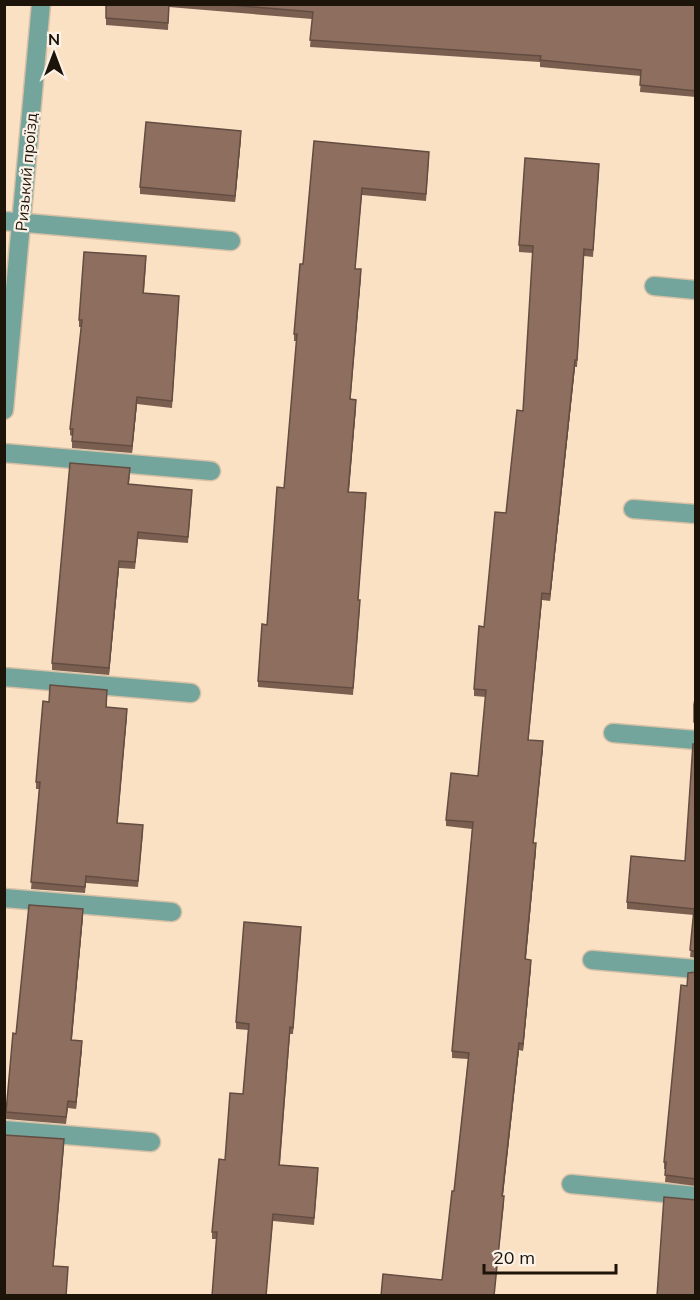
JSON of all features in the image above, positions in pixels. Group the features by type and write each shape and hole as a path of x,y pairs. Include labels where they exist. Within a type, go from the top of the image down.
{"street":[{"name":"Ризький проїзд","path":"4,410 13,222 41,4"},
{"path":"13,222 231,241"},
{"path":"654,286 696,290"},
{"path":"4,453 211,471"},
{"path":"633,509 696,514"},
{"path":"4,677 191,693"},
{"path":"613,733 696,741"},
{"path":"4,898 172,912"},
{"path":"592,960 696,969"},
{"path":"4,1130 151,1142"},
{"path":"571,1184 696,1196"}],"building":[{"path":"106,4 169,4 168,23 106,18"},
{"path":"219,4 696,4 696,91 640,85 641,70 540,60 541,56 310,40 313,12"},
{"path":"146,122 241,131 235,196 140,187"},
{"path":"314,141 429,152 426,194 362,188 355,269 361,269 350,399 356,400 348,492 366,493 353,688 258,681 262,624 267,625 277,487 284,488 297,334 294,334 300,264 303,264"},
{"path":"525,158 599,164 593,250 584,249 577,360 575,360 550,594 542,593 528,740 543,741 525,959 531,960 523,1044 519,1043 502,1196 504,1196 494,1296 381,1296 383,1274 442,1280 452,1191 454,1191 469,1053 452,1051 473,822 446,820 451,773 478,776 486,690 474,689 479,626 484,627 495,512 506,513 517,410 523,411 533,246 519,245"},
{"path":"84,252 146,256 143,293 179,296 172,401 137,397 132,446 72,441 73,429 70,429 82,320 79,320"},
{"path":"70,463 130,468 128,484 192,490 188,537 138,532 135,562 119,561 109,668 52,663"},
{"path":"50,685 107,690 106,707 127,709 117,823 143,825 138,881 86,876 85,887 31,882 40,782 36,782 43,701 49,702"},
{"path":"696,692 696,722 694,722 694,705"},
{"path":"693,744 696,744 696,952 690,950 694,909 627,902 631,856 685,861"},
{"path":"29,905 83,909 71,1040 82,1041 76,1102 68,1101 66,1117 6,1112"},
{"path":"244,922 301,927 279,1165 318,1168 314,1218 273,1214 266,1296 212,1296 217,1232 212,1232 219,1159 225,1160 230,1093 243,1094 249,1024 236,1022"},
{"path":"696,972 696,1179 665,1175 666,1162 664,1162 681,985 687,986 688,973"},
{"path":"4,1135 64,1139 53,1266 68,1267 66,1296 4,1296"},
{"path":"664,1197 696,1200 696,1296 657,1296"}]}
